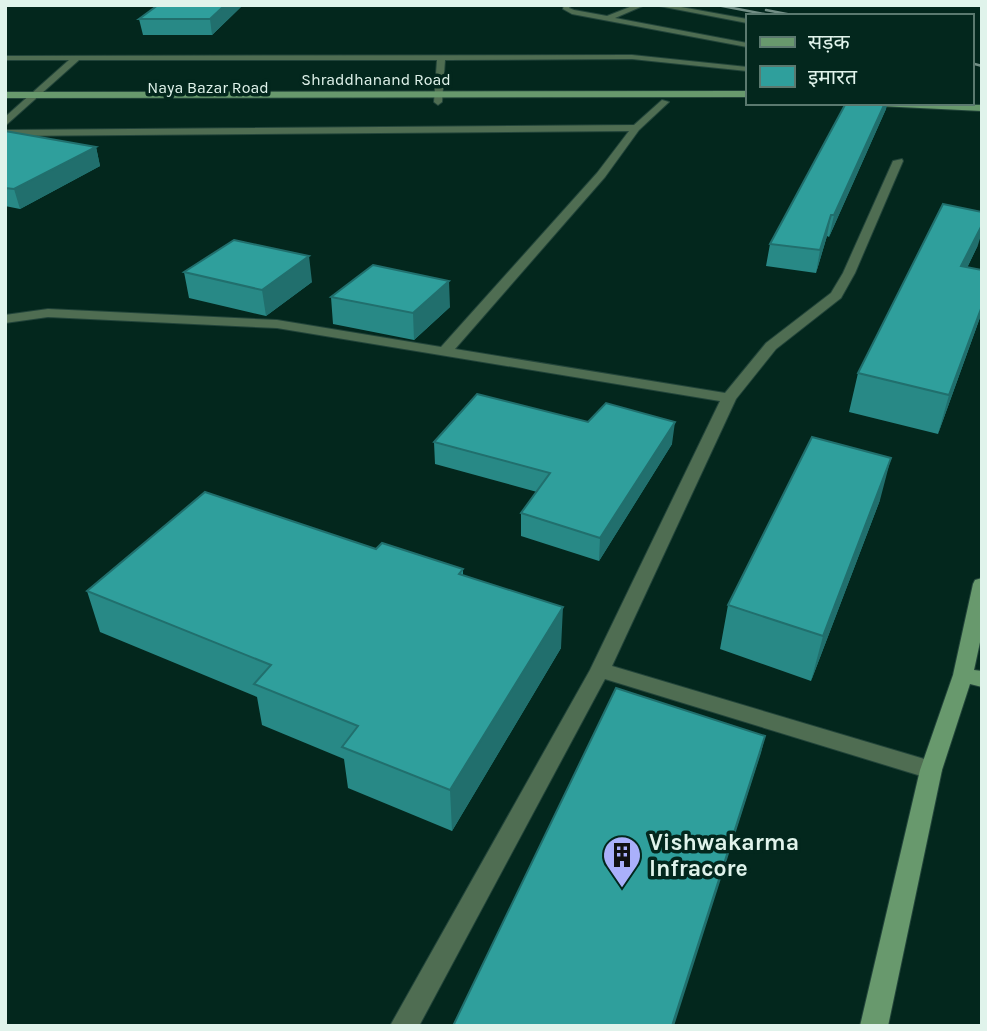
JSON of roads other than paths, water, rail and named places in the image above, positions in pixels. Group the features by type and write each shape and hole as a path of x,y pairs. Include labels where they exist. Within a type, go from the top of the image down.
{"street":[{"path":"568,5 565,8 572,12 746,45"},
{"path":"608,19 642,5"},
{"path":"657,5 746,21"},
{"path":"713,23 726,17"},
{"path":"688,34 701,28"},
{"path":"438,97 441,57"},
{"path":"5,58 632,57 746,69"},
{"path":"5,123 77,58"},
{"name":"Shraddhanand Road","path":"5,94 438,97 746,94"},
{"name":"Naya Bazar Road","path":"5,104 438,97 746,102"},
{"path":"445,351 601,175 636,128 665,102"},
{"path":"920,105 982,108"},
{"path":"5,133 636,128"},
{"path":"404,1026 600,670 729,398 771,345 836,295 849,273 898,161"},
{"path":"5,320 48,313 227,320 310,328 729,398"},
{"path":"874,1026 931,770 972,677 982,584"},
{"path":"600,670 931,770"}],"railway":[{"path":"717,5 764,14"},
{"path":"766,10 787,14"},
{"path":"973,64 982,66"}],"place":[{"name":"Vishwakarma Infracore","path":"622,889"}]}
